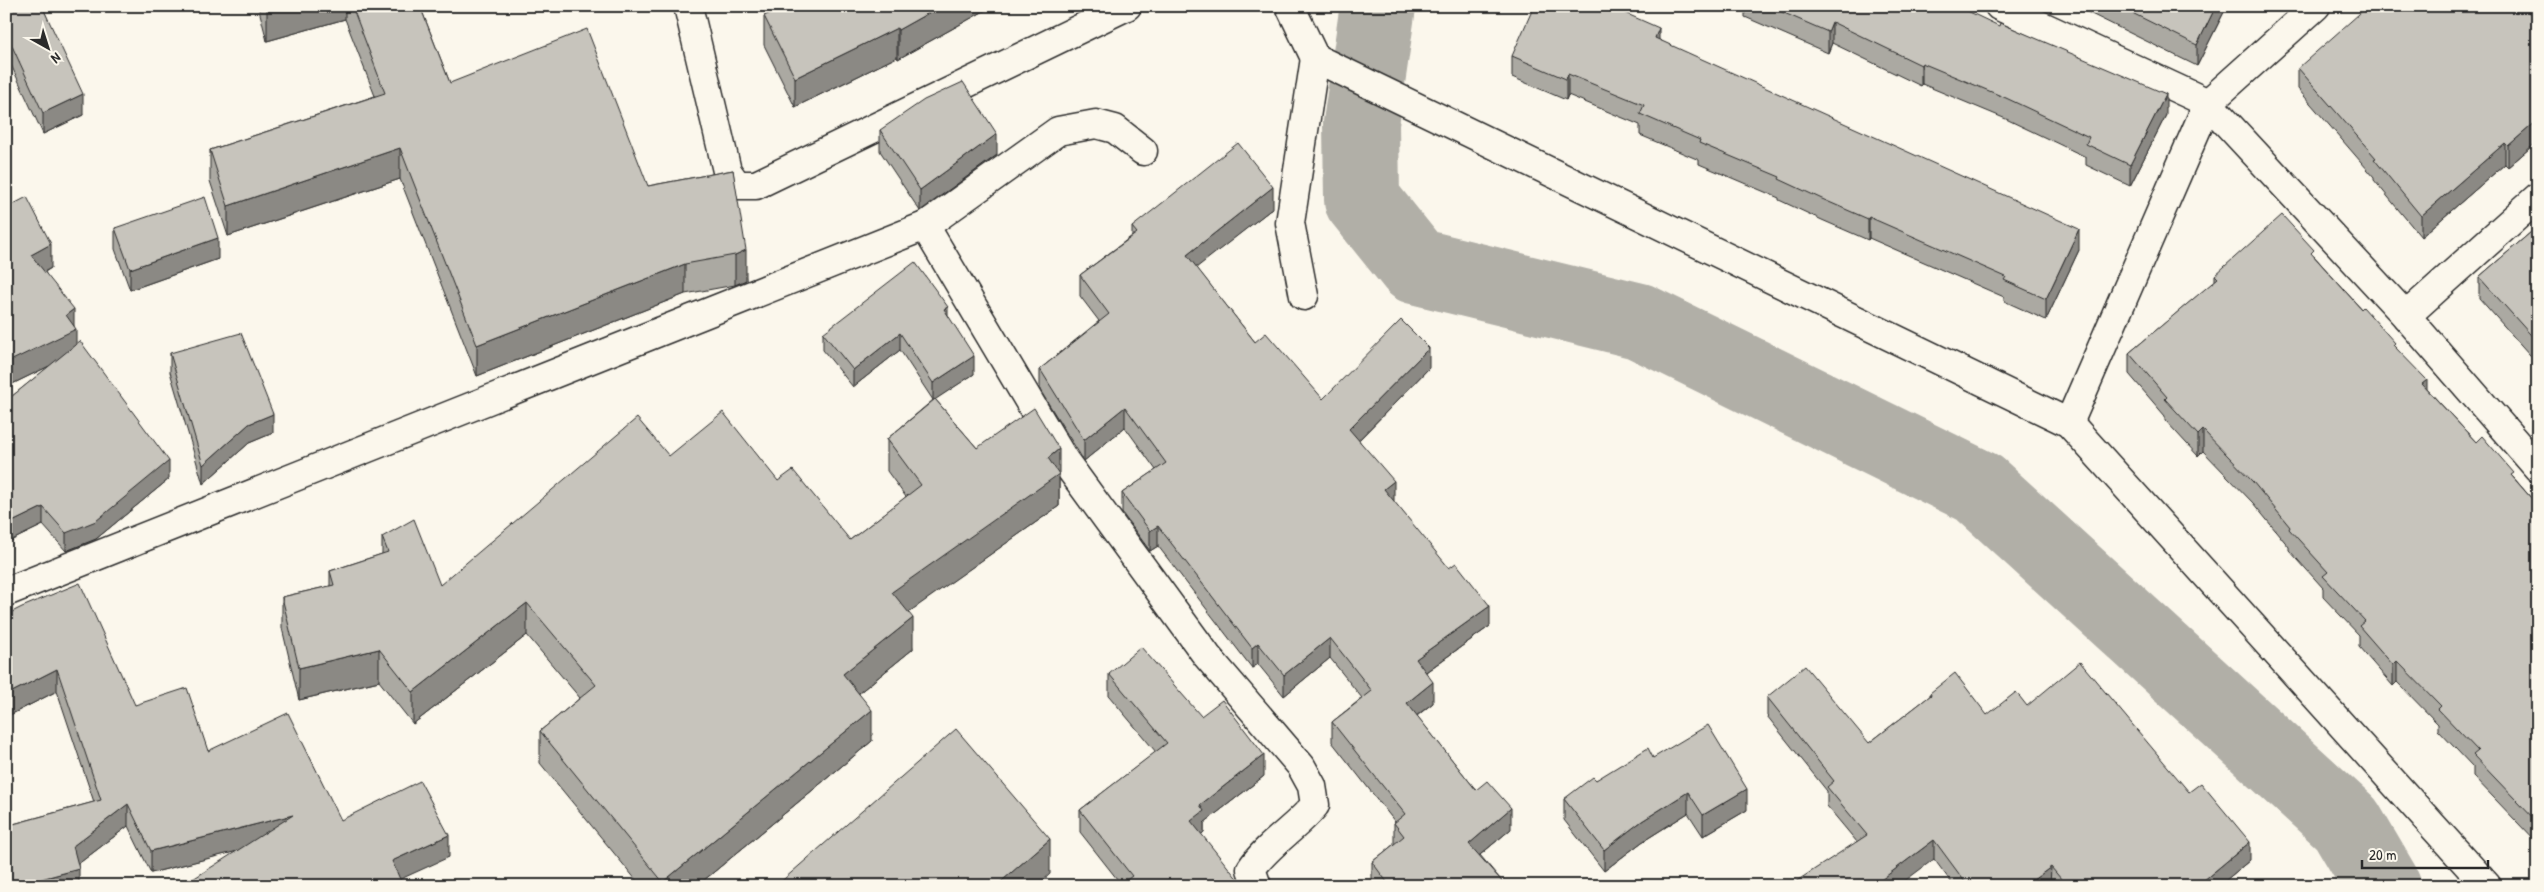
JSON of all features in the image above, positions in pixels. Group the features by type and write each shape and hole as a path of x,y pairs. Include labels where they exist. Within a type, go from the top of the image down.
{"street":[{"path":"688,6 727,171 737,185 756,185 1127,6"},
{"path":"1290,6 1326,63 2069,423 2487,886"},
{"path":"1999,6 2208,103 2406,316 2538,468"},
{"path":"2069,423 2208,103 2316,6"},
{"path":"1304,296 1290,223 1326,63"},
{"path":"6,592 925,226 1058,131 1096,124 1114,129 1143,151"},
{"path":"2406,316 2538,197"},
{"path":"925,226 1064,460 1207,656 1301,766 1312,786 1315,805 1302,821 1260,856 1251,870 1257,886"}],"building":[{"path":"6,6 42,6 83,94 43,113 6,33"},
{"path":"265,6 282,6 267,11"},
{"path":"352,6 420,6 450,83 587,29 648,186 733,170 746,250 735,255 685,264 477,345 400,148 228,206 210,150 385,93"},
{"path":"785,6 941,6 898,30 897,28 795,78 764,16"},
{"path":"1534,6 1609,6 1659,28 1655,38 2079,229 2046,299 2004,280 2006,277 1869,217 1868,219 1822,199 1779,179 1780,177 1699,143 1700,140 1640,114 1644,105 1568,74 1566,79 1512,56"},
{"path":"1768,6 1957,6 1999,26 2000,23 2166,94 2130,165 2086,144 2089,137 2006,98 1922,63 1921,65 1832,22 1828,32"},
{"path":"2118,6 2216,6 2197,45"},
{"path":"2368,6 2524,6 2530,14 2538,8 2538,120 2508,146 2505,143 2421,216 2374,159 2376,158 2298,68"},
{"path":"963,82 997,134 920,190 880,130 924,100"},
{"path":"1238,143 1273,187 1187,255 1255,342 1266,333 1323,399 1401,320 1429,348 1349,429 1394,481 1384,489 1449,568 1456,563 1490,606 1416,659 1433,682 1407,703 1476,790 1487,781 1511,808 1469,844 1506,886 1390,886 1372,862 1404,836 1394,823 1405,814 1332,722 1372,691 1330,638 1284,675 1258,643 1252,648 1158,526 1150,531 1122,493 1166,463 1125,407 1084,440 1040,369 1109,314 1080,275 1137,233 1132,227"},
{"path":"27,197 51,244 31,255 74,309 66,315 76,329 6,363 6,208"},
{"path":"205,197 218,238 130,269 115,228"},
{"path":"2282,215 2314,250 2311,253 2361,309 2363,307 2395,343 2393,345 2427,380 2422,384 2476,442 2482,436 2514,473 2511,475 2538,506 2538,823 2473,755 2478,751 2438,709 2441,706 2397,661 2393,665 2359,626 2365,621 2323,576 2328,572 2289,529 2290,527 2253,482 2203,430 2198,435 2165,399 2167,397 2129,353 2218,278 2215,275"},
{"path":"2538,226 2538,343 2479,277"},
{"path":"915,262 948,307 944,309 974,356 933,383 900,333 853,370 823,333"},
{"path":"241,333 273,414 249,424 203,465 170,353"},
{"path":"80,341 169,461 96,521 66,533 43,507 6,525 6,401"},
{"path":"935,399 977,448 1034,408 1059,449 1048,458 1059,474 892,592 913,618 843,674 872,710 663,882 540,731 596,685 527,603 413,692 379,649 299,668 282,597 334,585 330,571 388,552 382,537 414,519 440,585 637,418 669,456 723,412 778,481 793,470 850,540 921,485 887,439"},
{"path":"80,583 135,705 187,688 208,751 288,713 341,820 420,781 449,835 392,861 403,886 182,886 293,815 151,851 128,804 73,846 79,869 41,879 45,886 9,886 6,873 6,826 101,800 57,669 6,695 6,615"},
{"path":"1141,647 1201,716 1222,700 1264,755 1200,805 1204,811 1191,821 1243,886 1119,886 1132,876 1080,810 1167,743 1109,674"},
{"path":"2080,662 2189,792 2201,783 2250,842 2197,886 2067,886 2051,867 2025,886 1968,886 1934,840 1873,886 1789,886 1867,835 1827,787 1834,781 1767,697 1805,666 1869,743 1931,695 1930,693 1955,673 1987,715 2016,692 2027,706"},
{"path":"1708,725 1747,789 1703,815 1688,792 1642,821 1604,850 1564,799 1593,777 1596,780 1648,748 1653,758"},
{"path":"956,729 1050,839 996,886 776,886"}],"waterway":[{"path":"1378,6 1361,123 1362,200 1415,266 1639,321 1979,488 2346,823 2383,886"}]}
